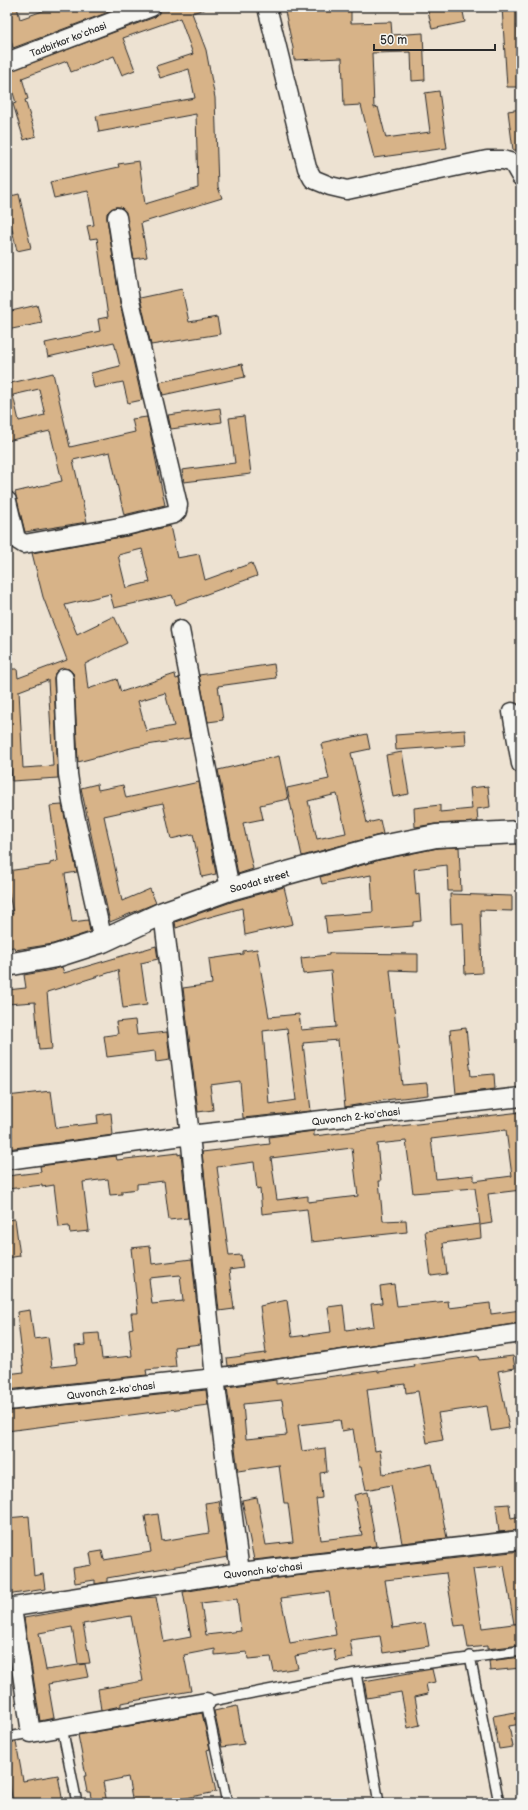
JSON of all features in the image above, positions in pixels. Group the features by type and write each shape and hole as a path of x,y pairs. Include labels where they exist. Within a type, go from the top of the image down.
{"street":[{"name":"Tadbirkor koʻchasi","path":"7,62 151,7"},
{"path":"267,7 307,168 313,179 330,186 347,190 488,160 502,160 513,163 521,177"},
{"path":"7,501 16,539 24,544 125,526 174,514 177,511 178,505 130,301 117,217"},
{"path":"180,630 230,889"},
{"path":"64,678 68,774 72,802 103,942"},
{"path":"512,712 521,764"},
{"name":"Saodat street","path":"7,965 56,956 103,942 163,913 230,889 377,848 436,836 521,832"},
{"path":"163,913 190,1135 215,1378 240,1572"},
{"name":"Quvonch 2-koʻchasi","path":"7,1160 190,1135 521,1097"},
{"name":"Quvonch 2-koʻchasi","path":"7,1402 215,1378 521,1333"},
{"name":"Quvonch koʻchasi","path":"9,1608 240,1572 521,1540"},
{"path":"9,1608 31,1733 206,1702"}],"lane":[{"path":"226,1803 206,1702 356,1674 470,1656 521,1650"},
{"path":"470,1656 499,1803"},
{"path":"356,1674 379,1803"},
{"path":"62,1727 78,1803"},
{"path":"7,1737 31,1733"}],"building":[{"path":"7,7 17,7 20,19 54,7 122,7 13,48 7,25"},
{"path":"161,7 205,7 205,9 192,13 206,50 215,98 218,187 222,198 141,223 147,257 134,259 125,211 121,207 116,207 107,213 120,303 142,400 128,403 123,382 94,388 91,373 120,366 114,342 48,357 45,343 100,331 98,319 108,317 97,238 90,239 87,226 94,225 88,191 54,198 50,182 119,167 118,164 139,161 145,204 198,188 196,114 99,132 96,116 195,98 189,69 160,78 156,66 193,54 180,18 123,38 135,70 122,75 114,56 71,72 67,61 22,78 28,99 25,100 36,136 24,140 13,104 16,103 7,72 155,17 159,13"},
{"path":"284,7 300,7 300,9 314,7 351,7 351,23 391,22 392,35 423,33 425,80 412,81 411,52 372,53 374,108 378,107 386,138 430,132 425,93 439,91 447,148 374,158 361,105 344,106 342,58 294,60 293,48"},
{"path":"427,7 462,7 465,22 432,29"},
{"path":"502,7 516,7 521,87 507,87"},
{"path":"521,109 521,150 513,150 508,111"},
{"path":"19,194 31,248 17,251 7,207 7,197"},
{"path":"182,289 189,322 217,317 220,334 151,345 140,298"},
{"path":"37,305 42,323 7,330 7,312"},
{"path":"242,364 245,377 163,395 160,382"},
{"path":"53,373 70,447 135,432 132,419 147,417 165,505 124,515 110,452 73,460 87,522 25,532 15,492 62,481 50,431 7,441 7,384","holes":["39,389 45,415 19,421 13,395"]},
{"path":"220,408 222,422 171,429 168,415"},
{"path":"244,416 251,474 184,482 182,470 235,463 229,418"},
{"path":"170,526 177,558 199,554 205,580 252,563 257,576 176,605 172,595 114,608 110,594 65,605 77,634 114,616 127,643 85,664 88,689 117,679 121,692 175,674 176,679 179,678 190,738 135,747 78,762 74,678 73,673 69,669 63,668 55,673 54,678 58,778 12,781 10,756 7,756 7,669 17,669 18,678 67,660 43,597 32,553 127,536","holes":["142,549 150,582 126,588 118,555","48,680 53,766 23,768 19,691","165,693 174,726 146,731 138,701"]},
{"path":"274,664 276,678 218,686 223,720 208,722 199,675"},
{"path":"465,730 466,745 396,750 395,735"},
{"path":"367,734 370,749 351,753 367,823 380,820 383,834 302,856 287,788 329,779 321,744","holes":["337,794 346,833 317,839 308,801"]},
{"path":"402,752 409,794 393,797 386,755"},
{"path":"279,756 288,799 260,805 263,819 243,823 253,869 238,874 218,770"},
{"path":"199,782 216,874 202,877 193,834 171,839 163,803 104,816 122,901 150,889 156,903 110,922 81,788 97,784 98,790 123,785 126,798"},
{"path":"488,786 490,807 477,809 478,822 435,824 415,827 414,808 440,805 440,812 472,809 470,788"},
{"path":"62,805 77,872 65,874 72,922 88,920 90,932 53,944 15,950 14,947 7,948 7,914 13,914 7,883 7,871 50,865 50,863 58,861 50,806"},
{"path":"459,847 461,891 448,891 447,865 414,869 416,895 419,894 421,921 413,922 413,926 327,933 325,916 373,912 371,875 322,884 320,877 380,860 438,848"},
{"path":"284,887 293,924 245,935 242,908 176,928 175,922 234,901"},
{"path":"450,894 512,896 512,911 480,910 482,973 465,974 463,923 451,924"},
{"path":"156,946 158,959 141,963 147,1005 123,1008 118,970 47,992 52,1049 39,1050 35,1002 7,1004 7,990 26,988 24,975 62,967 64,973"},
{"path":"257,949 269,1017 299,1014 301,1030 336,1027 331,971 303,974 301,958 329,955 329,953 418,954 418,971 390,970 402,1085 427,1083 428,1095 385,1100 345,1107 338,1040 303,1043 311,1111 243,1118 240,1081 210,1085 213,1110 198,1112 183,988 212,984 209,959 243,954 243,951","holes":["287,1028 296,1100 269,1104 263,1031"]},
{"path":"135,1020 137,1035 167,1032 170,1060 156,1062 155,1051 107,1057 104,1036 118,1034 116,1022"},
{"path":"466,1028 471,1076 494,1074 495,1089 456,1094 450,1030"},
{"path":"51,1091 56,1128 98,1123 97,1115 111,1113 113,1135 7,1149 7,1096"},
{"path":"521,1112 521,1190 488,1194 492,1223 480,1225 481,1238 443,1243 447,1274 431,1276 425,1231 480,1224 475,1188 413,1193 406,1141 377,1144 383,1221 406,1220 407,1232 311,1242 307,1209 262,1214 260,1189 257,1190 254,1162 217,1167 229,1256 241,1255 243,1268 229,1270 234,1309 219,1311 202,1152 270,1144 269,1137 314,1131 314,1136","holes":["506,1130 512,1176 474,1181 474,1175 436,1179 431,1139","352,1148 358,1196 308,1202 308,1196 277,1200 271,1158"]},
{"path":"178,1153 178,1155 181,1154 188,1218 169,1220 164,1181 137,1184 137,1189 122,1191 122,1194 110,1195 108,1179 83,1182 89,1231 70,1233 69,1226 59,1227 54,1185 7,1189 7,1176 41,1172 40,1166 116,1156 117,1160"},
{"path":"15,1219 20,1256 7,1258 7,1220"},
{"path":"150,1246 152,1264 192,1259 201,1344 174,1347 176,1367 146,1370 147,1375 7,1390 7,1374 24,1372 17,1312 30,1310 34,1339 48,1337 52,1367 77,1364 75,1346 85,1345 84,1334 99,1333 102,1359 132,1356 129,1329 133,1328 131,1313 138,1313 131,1248","holes":["180,1275 183,1301 152,1304 149,1278"]},
{"path":"394,1284 397,1306 448,1301 449,1308 490,1303 491,1314 521,1310 521,1323 228,1366 227,1358 266,1353 260,1306 287,1300 292,1337 331,1332 328,1307 343,1305 346,1330 374,1326 371,1304 382,1303 380,1286"},
{"path":"478,1356 479,1360 513,1356 515,1368 498,1371 509,1428 491,1431 487,1406 438,1413 443,1440 427,1443 418,1391 406,1393 405,1384 367,1389 375,1451 380,1450 383,1474 432,1464 447,1538 402,1543 391,1485 366,1490 361,1467 359,1467 353,1429 342,1431 340,1420 298,1425 302,1451 325,1448 327,1472 320,1473 322,1498 316,1499 321,1540 362,1535 354,1495 367,1492 376,1546 254,1560 242,1500 257,1497 266,1545 293,1542 288,1503 284,1503 279,1465 238,1471 227,1387 276,1380 276,1384 378,1370 378,1372 415,1367 414,1365","holes":["282,1400 287,1435 246,1439 243,1404"]},
{"path":"206,1390 208,1405 7,1431 7,1411"},
{"path":"219,1501 228,1557 107,1578 107,1582 95,1584 95,1580 75,1583 73,1568 92,1565 90,1553 102,1551 104,1560 151,1552 145,1516 158,1514 162,1541 209,1533 205,1503"},
{"path":"509,1504 511,1518 521,1516 521,1530 499,1532 496,1505"},
{"path":"29,1516 34,1576 43,1574 45,1589 7,1595 7,1518"},
{"path":"521,1551 521,1645 487,1649 487,1646 468,1648 464,1625 455,1626 446,1573 385,1580 393,1628 425,1623 429,1646 383,1653 380,1636 350,1640 353,1658 336,1661 334,1649 295,1656 298,1668 274,1672 271,1657 248,1659 247,1652 215,1655 215,1649 184,1655 191,1691 121,1703 121,1706 101,1710 98,1689 143,1681 131,1616 83,1624 90,1663 78,1664 72,1627 39,1633 46,1670 85,1664 88,1677 48,1684 54,1718 40,1721 24,1618 131,1599 156,1597 164,1642 191,1637 183,1592 241,1582","holes":["504,1566 514,1624 482,1628 473,1569","329,1592 336,1635 290,1643 281,1598","237,1599 241,1631 206,1635 201,1603"]},
{"path":"521,1657 521,1668 490,1671 489,1661"},
{"path":"432,1669 435,1682 426,1684 428,1694 415,1697 420,1725 408,1728 401,1692 367,1698 364,1681"},
{"path":"237,1706 244,1744 222,1747 214,1711"},
{"path":"521,1711 521,1724 509,1726 513,1747 499,1749 493,1716"},
{"path":"202,1713 210,1749 207,1750 216,1792 176,1800 176,1803 133,1803 128,1777 103,1782 107,1803 92,1803 90,1792 87,1792 84,1776 86,1776 78,1735"},
{"path":"16,1742 23,1781 58,1775 63,1803 13,1803 7,1769 7,1743"}]}
